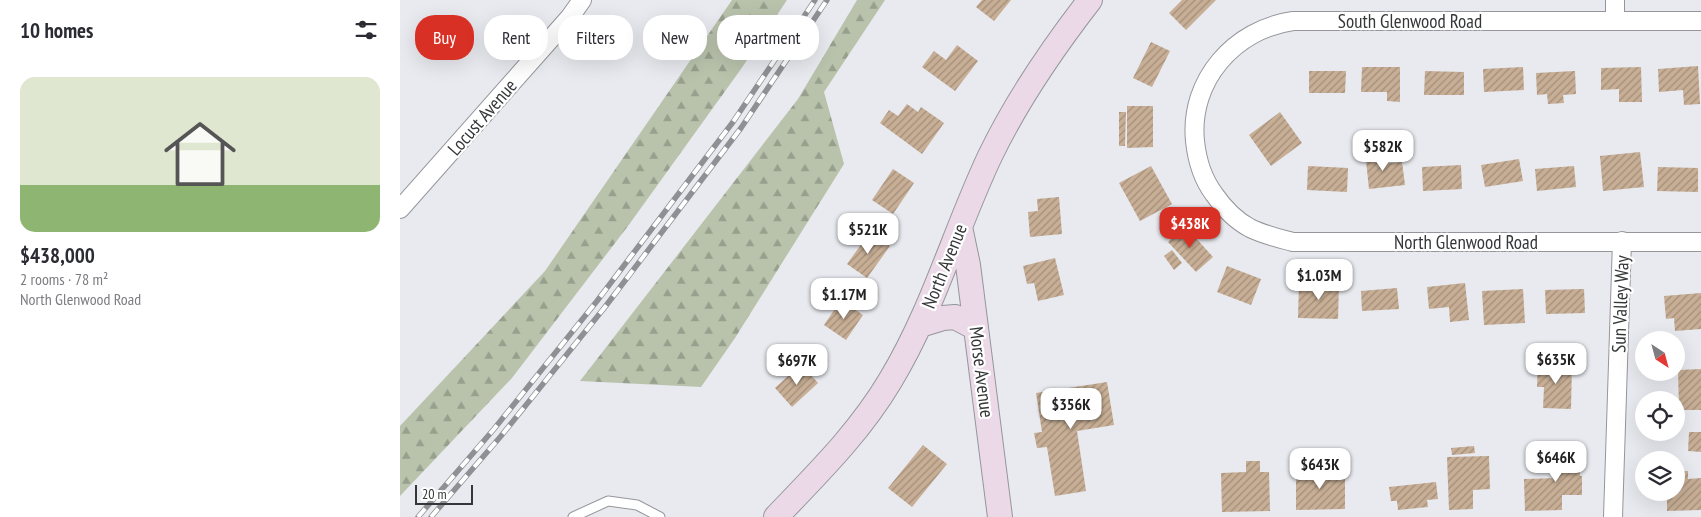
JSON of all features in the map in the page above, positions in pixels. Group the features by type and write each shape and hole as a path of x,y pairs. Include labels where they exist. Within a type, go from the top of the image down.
{"main road":[{"name":"North Avenue","path":"776,517 837,453 864,421 890,381 920,325 990,156 1010,117 1061,36 1090,0"},
{"name":"Morse Avenue","path":"960,227 968,265 1000,517"},
{"path":"920,325 943,318 955,317 976,328"}],"street":[{"name":"Locust Avenue","path":"400,209 570,17 582,0"},
{"path":"1615,0 1615,21"},
{"name":"South Glenwood Road","path":"1195,142 1196,108 1204,86 1222,57 1246,38 1260,30 1282,22 1701,21"},
{"name":"North Glenwood Road","path":"1195,142 1199,165 1209,187 1222,206 1249,228 1270,237 1293,242 1701,242"},
{"name":"Sun Valley Way","path":"1613,517 1622,242"}],"lane":[{"path":"573,517 608,502 637,505 660,517"}],"green space":[{"path":"732,0 787,0 777,15 722,15"},
{"path":"857,0 885,0 824,92 844,164 735,338 701,387 580,381 798,99"},
{"path":"717,22 717,60 747,60 628,226 512,378 400,496 400,426 545,271 691,60 707,60 707,36"}],"building":[{"path":"982,0 1011,0 994,21 976,7"},
{"path":"1182,0 1216,0 1186,30 1169,13"},
{"path":"1151,42 1170,51 1152,87 1133,78"},
{"path":"957,45 978,61 955,91 922,67 934,51 946,60"},
{"path":"1698,66 1700,104 1684,105 1683,90 1659,92 1658,69"},
{"path":"1362,67 1400,67 1400,102 1387,101 1387,92 1361,92"},
{"path":"1523,67 1524,90 1484,92 1483,69"},
{"path":"1641,67 1642,102 1619,102 1619,89 1601,90 1601,68"},
{"path":"1309,71 1346,71 1345,93 1309,93"},
{"path":"1425,71 1464,72 1464,95 1424,95"},
{"path":"1575,71 1576,94 1563,95 1564,103 1548,104 1547,94 1537,95 1536,73"},
{"path":"907,104 918,112 921,107 944,123 922,154 880,123 889,110 898,116"},
{"path":"1127,106 1153,106 1153,147 1127,148"},
{"path":"1119,112 1126,112 1125,146 1119,146"},
{"path":"1280,112 1302,143 1271,166 1249,135"},
{"path":"1378,149 1380,164 1402,162 1405,185 1369,189 1365,151"},
{"path":"1640,152 1644,187 1603,191 1600,156"},
{"path":"1519,159 1523,181 1485,187 1481,165"},
{"path":"1461,165 1462,189 1423,191 1422,167"},
{"path":"1151,166 1172,204 1140,221 1119,183"},
{"path":"1308,166 1348,168 1347,192 1307,190"},
{"path":"1574,166 1576,187 1537,191 1535,169"},
{"path":"1658,167 1698,168 1698,192 1657,191"},
{"path":"893,169 914,183 893,214 872,200"},
{"path":"1059,197 1062,234 1030,237 1028,212 1038,211 1037,199"},
{"path":"1185,226 1213,257 1196,272 1168,242"},
{"path":"870,232 890,246 867,278 847,264"},
{"path":"1172,250 1182,263 1174,270 1164,256"},
{"path":"1055,258 1064,295 1038,301 1034,283 1027,284 1023,266"},
{"path":"1227,266 1261,279 1251,305 1217,292"},
{"path":"1465,283 1469,320 1450,322 1449,307 1429,309 1427,287"},
{"path":"1299,284 1339,284 1338,319 1298,318"},
{"path":"1397,288 1399,309 1362,311 1361,291"},
{"path":"1523,289 1525,323 1484,325 1482,291"},
{"path":"1584,289 1585,313 1546,314 1545,290"},
{"path":"1701,293 1701,329 1675,331 1674,318 1666,319 1664,296"},
{"path":"841,300 863,315 846,340 824,325"},
{"path":"1538,363 1572,364 1571,409 1543,408 1544,387 1537,387"},
{"path":"801,364 818,383 792,407 775,388"},
{"path":"1701,369 1701,410 1685,410 1685,391 1679,391 1678,381 1685,381 1685,370"},
{"path":"1107,382 1114,425 1077,431 1086,491 1055,496 1047,447 1037,448 1034,433 1042,432 1036,393"},
{"path":"1689,432 1701,432 1701,452 1688,451"},
{"path":"923,445 947,464 912,507 888,488"},
{"path":"1474,446 1475,453 1452,455 1451,448"},
{"path":"1558,446 1579,446 1582,495 1562,495 1562,510 1525,511 1524,479 1559,478"},
{"path":"1489,456 1490,489 1473,490 1473,509 1449,510 1447,457"},
{"path":"1246,461 1260,461 1260,472 1269,472 1270,511 1222,512 1221,473 1246,472"},
{"path":"1296,470 1345,470 1345,509 1296,510"},
{"path":"1685,471 1688,471 1688,479 1701,478 1701,510 1667,511 1667,501 1685,501"},
{"path":"1436,482 1438,499 1427,500 1428,507 1398,510 1397,501 1391,501 1389,487"}],"railway":[{"path":"418,517 494,429 597,301 733,122 815,0"},
{"path":"431,517 501,436 605,307 741,128 827,0"}]}
